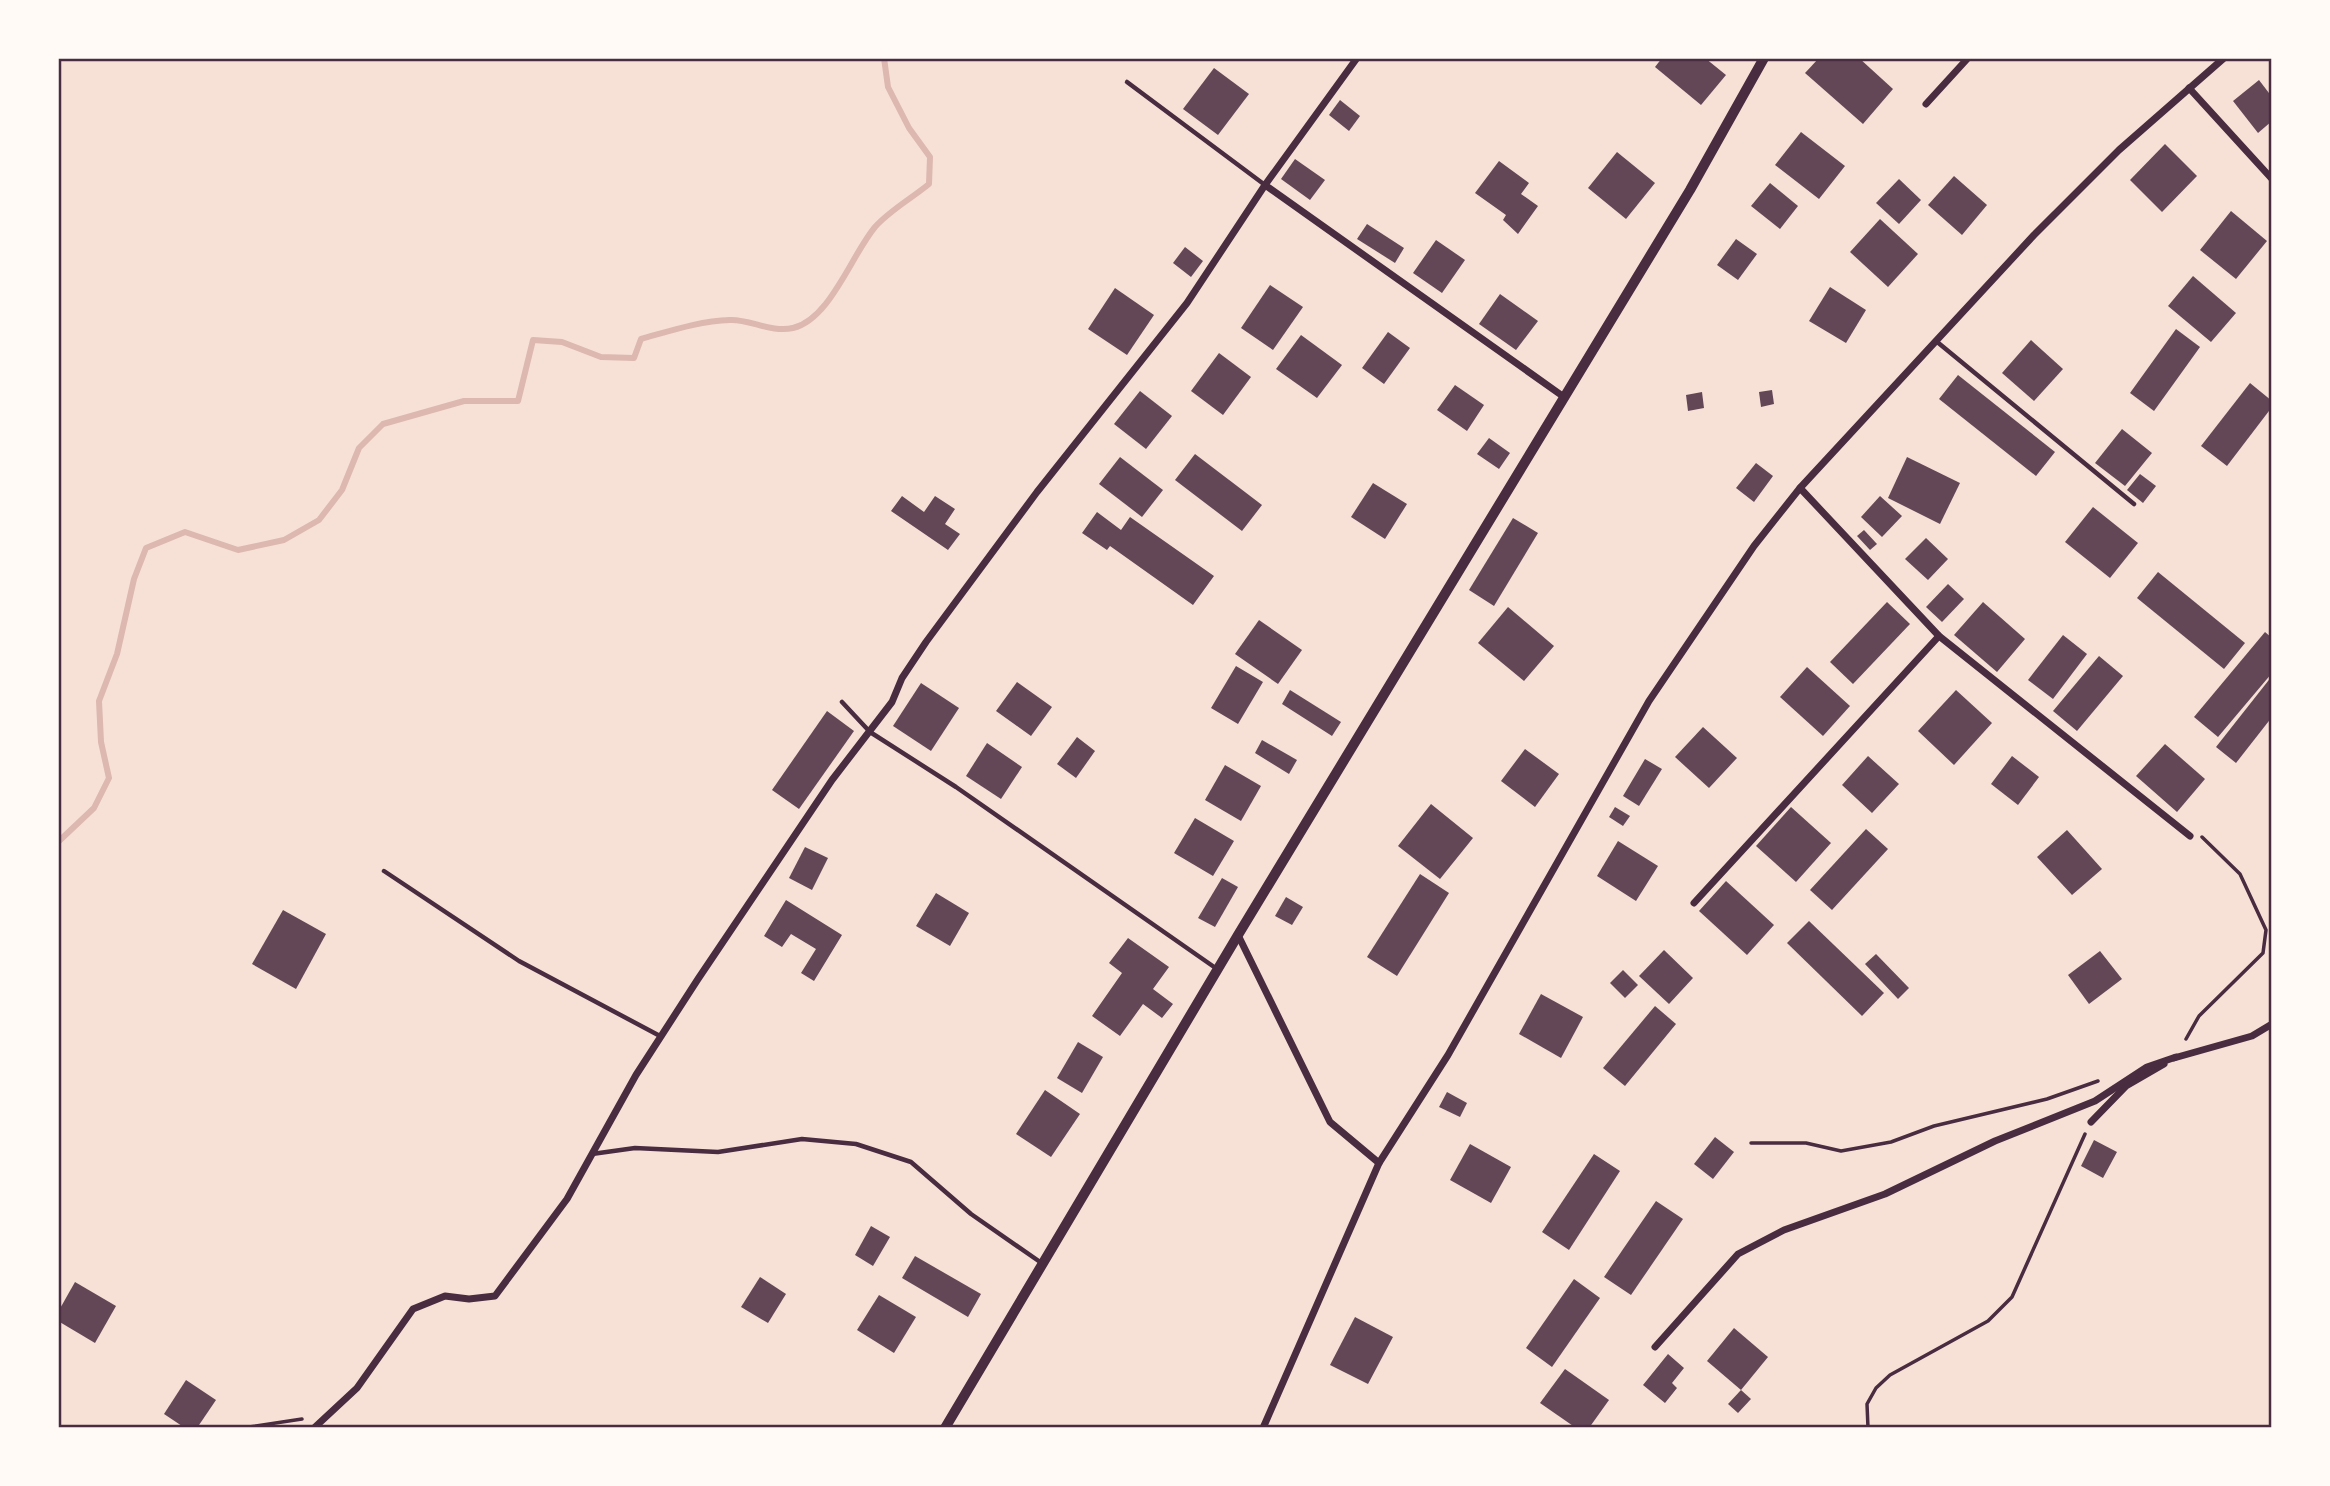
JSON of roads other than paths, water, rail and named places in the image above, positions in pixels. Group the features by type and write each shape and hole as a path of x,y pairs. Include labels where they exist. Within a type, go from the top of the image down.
{"street":[{"path":"314,1428 357,1388 413,1309 445,1296 468,1299 495,1296 567,1199 636,1075 832,780 892,702 902,678 926,642 1037,492 1187,303 1265,185 1357,58"},
{"path":"945,1428 1238,935 1690,190 1764,58"},
{"path":"1926,104 1968,58"},
{"path":"1263,1428 1379,1163 1448,1055 1649,701 1754,546 1800,488 2063,207 2224,58"},
{"path":"2189,88 2272,179"},
{"path":"1265,185 1564,397"},
{"path":"1800,488 1939,636 2190,836"},
{"path":"1694,903 1939,636"},
{"path":"1238,935 1331,1122 1379,1163"},
{"path":"1655,1346 1738,1254 1784,1230 1885,1194 1995,1141 2095,1101 2147,1066 2252,1036 2272,1024"},
{"path":"2091,1122 2126,1086 2176,1057"}],"lane":[{"path":"1127,82 1265,185"},
{"path":"1935,341 2134,504"},
{"path":"842,702 870,732 956,787 1218,970"},
{"path":"384,871 519,961 661,1037"},
{"path":"592,1154 635,1148 718,1152 802,1139 856,1144 911,1162 971,1214 1044,1264"}],"waterway":[{"path":"58,842 94,808 109,778 101,742 99,701 117,654 134,579 146,548 185,532 238,550 284,540 319,520 342,490 359,448 383,424 464,401 518,401 533,340 562,342 601,357 634,358 641,339 696,324 738,320 785,329 806,322 829,300 875,227 929,184 930,157 909,128 888,87 884,58"}]}
